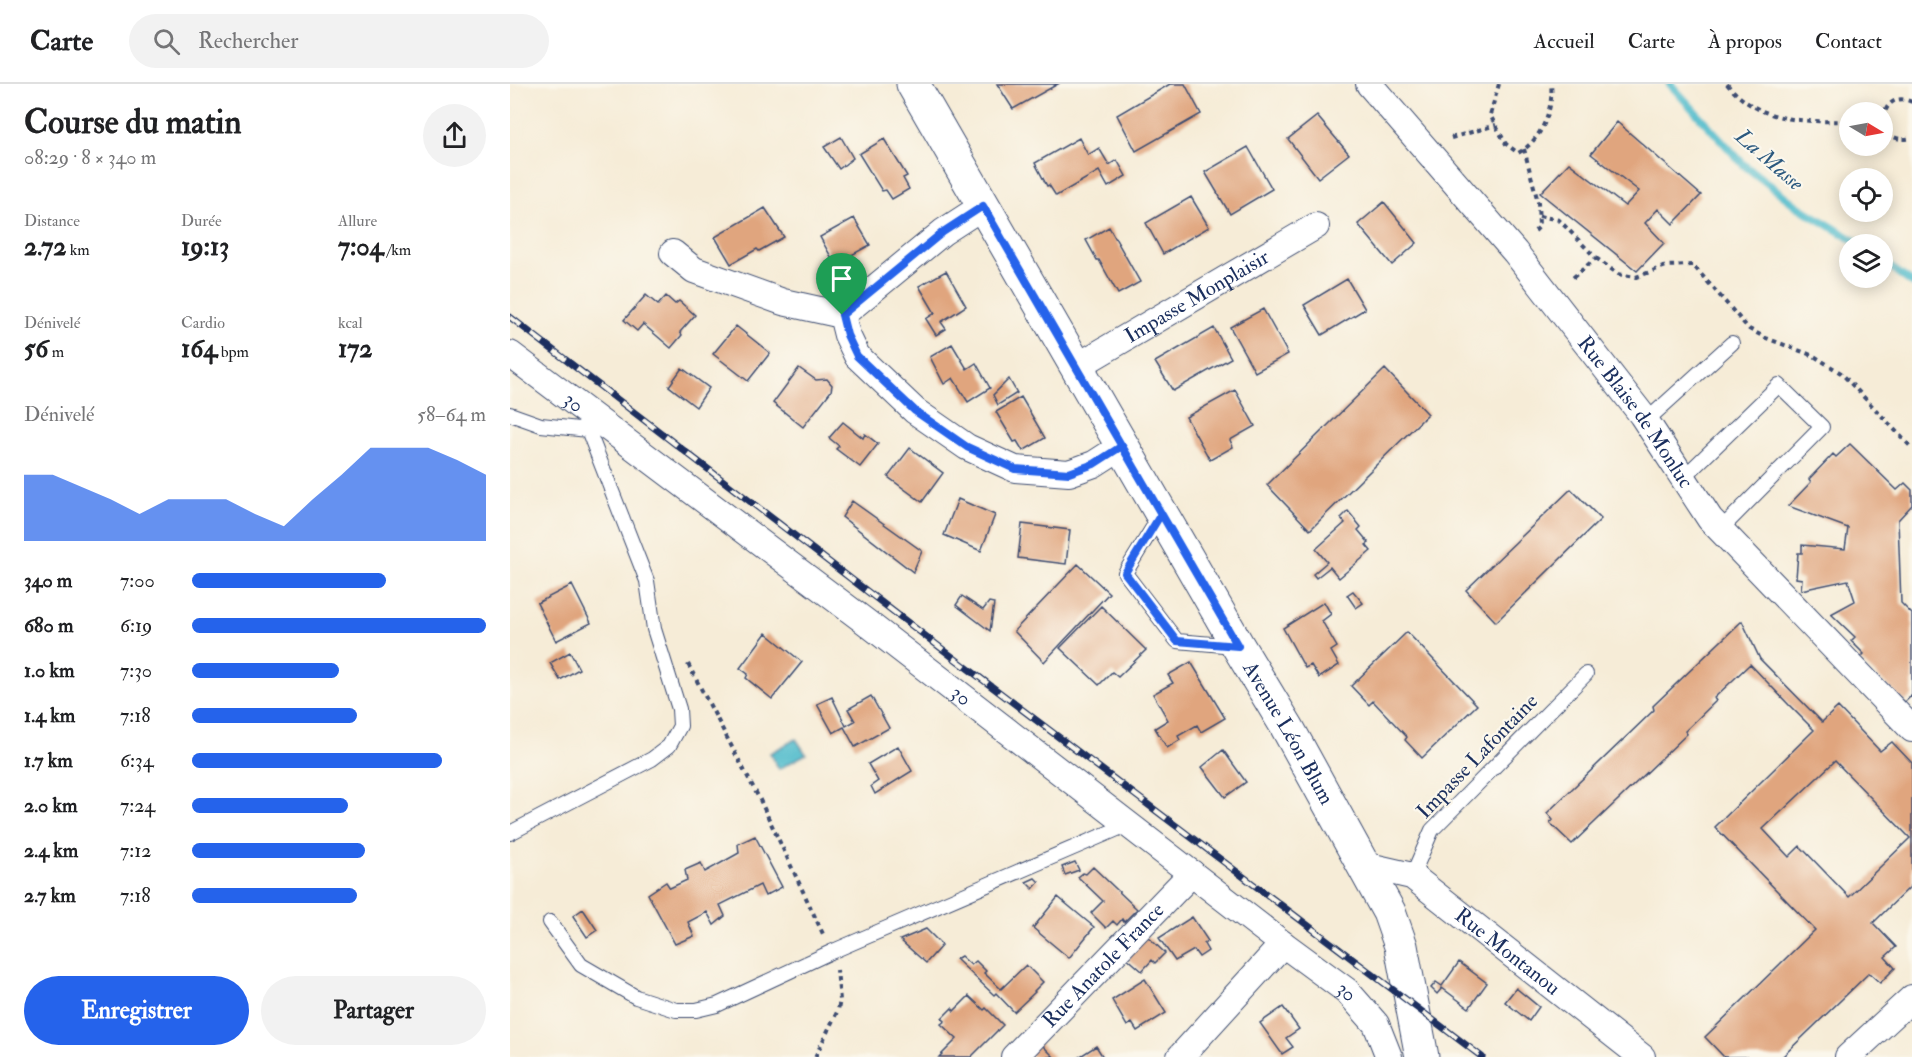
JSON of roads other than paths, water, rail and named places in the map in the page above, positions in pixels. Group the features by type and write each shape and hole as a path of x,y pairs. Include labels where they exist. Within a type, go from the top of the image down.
{"main road":[{"name":"Avenue Léon Blum","path":"913,84 1161,514 1287,727 1389,912 1401,946 1422,1057"}],"street":[{"name":"Rue Blaise de Monluc","path":"1369,84 1515,252 1646,421 1710,519 1912,729"},
{"path":"842,315 943,232 983,206"},
{"name":"Impasse Monplaisir","path":"1076,367 1316,226"},
{"path":"673,254 694,270 783,302 842,315"},
{"path":"842,315 847,335 857,356 915,411 967,447 1015,469 1069,473 1094,464 1122,446"},
{"name":"30","path":"510,354 593,426 866,622 1347,991 1377,1024 1389,1057"},
{"name":"Rue Montanou","path":"1364,865 1412,876 1642,1057"},
{"name":"Rue Anatole France","path":"1014,1057 1192,873"},
{"path":"1180,1057 1283,944"},
{"path":"1848,1057 1912,998"}],"lane":[{"path":"1646,421 1732,343"},
{"path":"1683,478 1779,385 1822,427 1720,530"},
{"path":"510,414 541,424 593,426 646,581 654,629 679,709 680,726 669,746 652,759 510,834"},
{"path":"1161,514 1125,573 1177,641 1238,646"},
{"name":"Impasse Lafontaine","path":"1412,876 1432,830 1586,674"},
{"path":"550,922 582,965 636,998 676,1010 696,1010 717,1005 831,952 1129,824"}],"water":[{"path":"796,739 806,754 779,769 770,753"}],"waterway":[{"name":"La Masse","path":"1670,84 1744,165 1797,206 1843,234"},
{"name":"La Masse","path":"1893,269 1912,283"}],"railway":[{"path":"510,317 954,658 1482,1057"}]}
